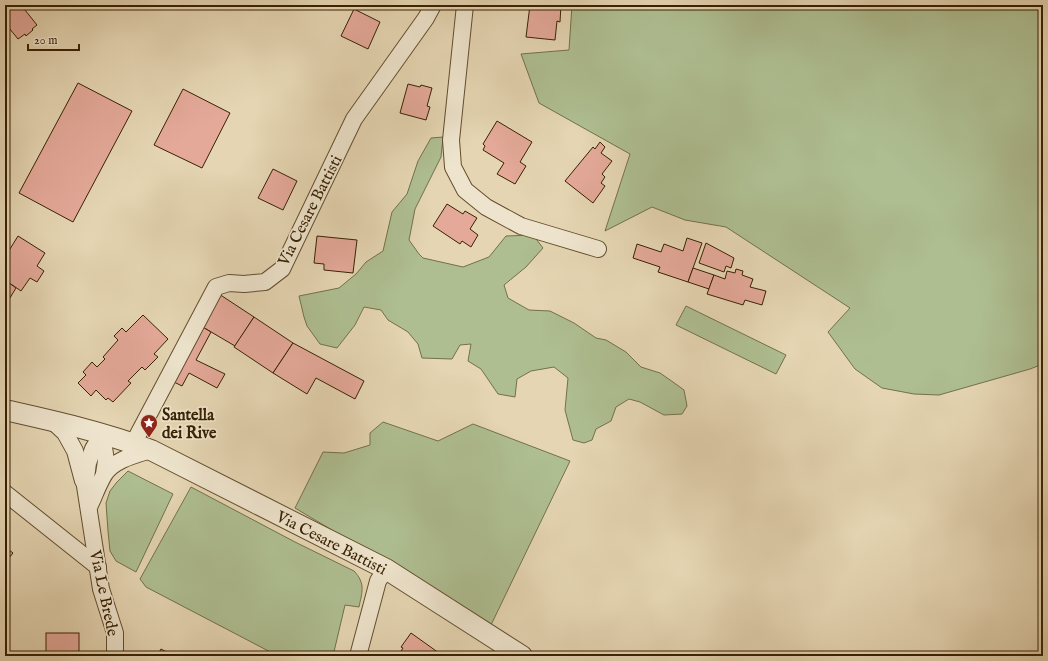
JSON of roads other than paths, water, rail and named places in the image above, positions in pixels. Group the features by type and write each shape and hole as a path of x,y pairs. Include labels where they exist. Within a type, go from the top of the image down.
{"street":[{"name":"Via Cesare Battisti","path":"142,447 216,287 229,283 244,284 265,282 282,268 354,119 426,18 432,5"},
{"path":"465,5 451,140 453,167 465,190 486,207 521,226 598,249"},
{"name":"Via Cesare Battisti","path":"5,410 51,420 142,447 386,569 500,650 522,656"},
{"name":"Via Le Brede","path":"51,420 65,434 75,452 85,486 101,589 115,633 115,656"},
{"path":"89,507 104,474 105,450 102,434"},
{"name":"Via Le Brede","path":"85,486 90,456 102,434"},
{"path":"104,474 115,464 142,447"},
{"path":"5,493 98,567"},
{"path":"358,656 378,581 386,569"}],"place":[{"name":"Santella dei Rive","path":"149,438"}]}
